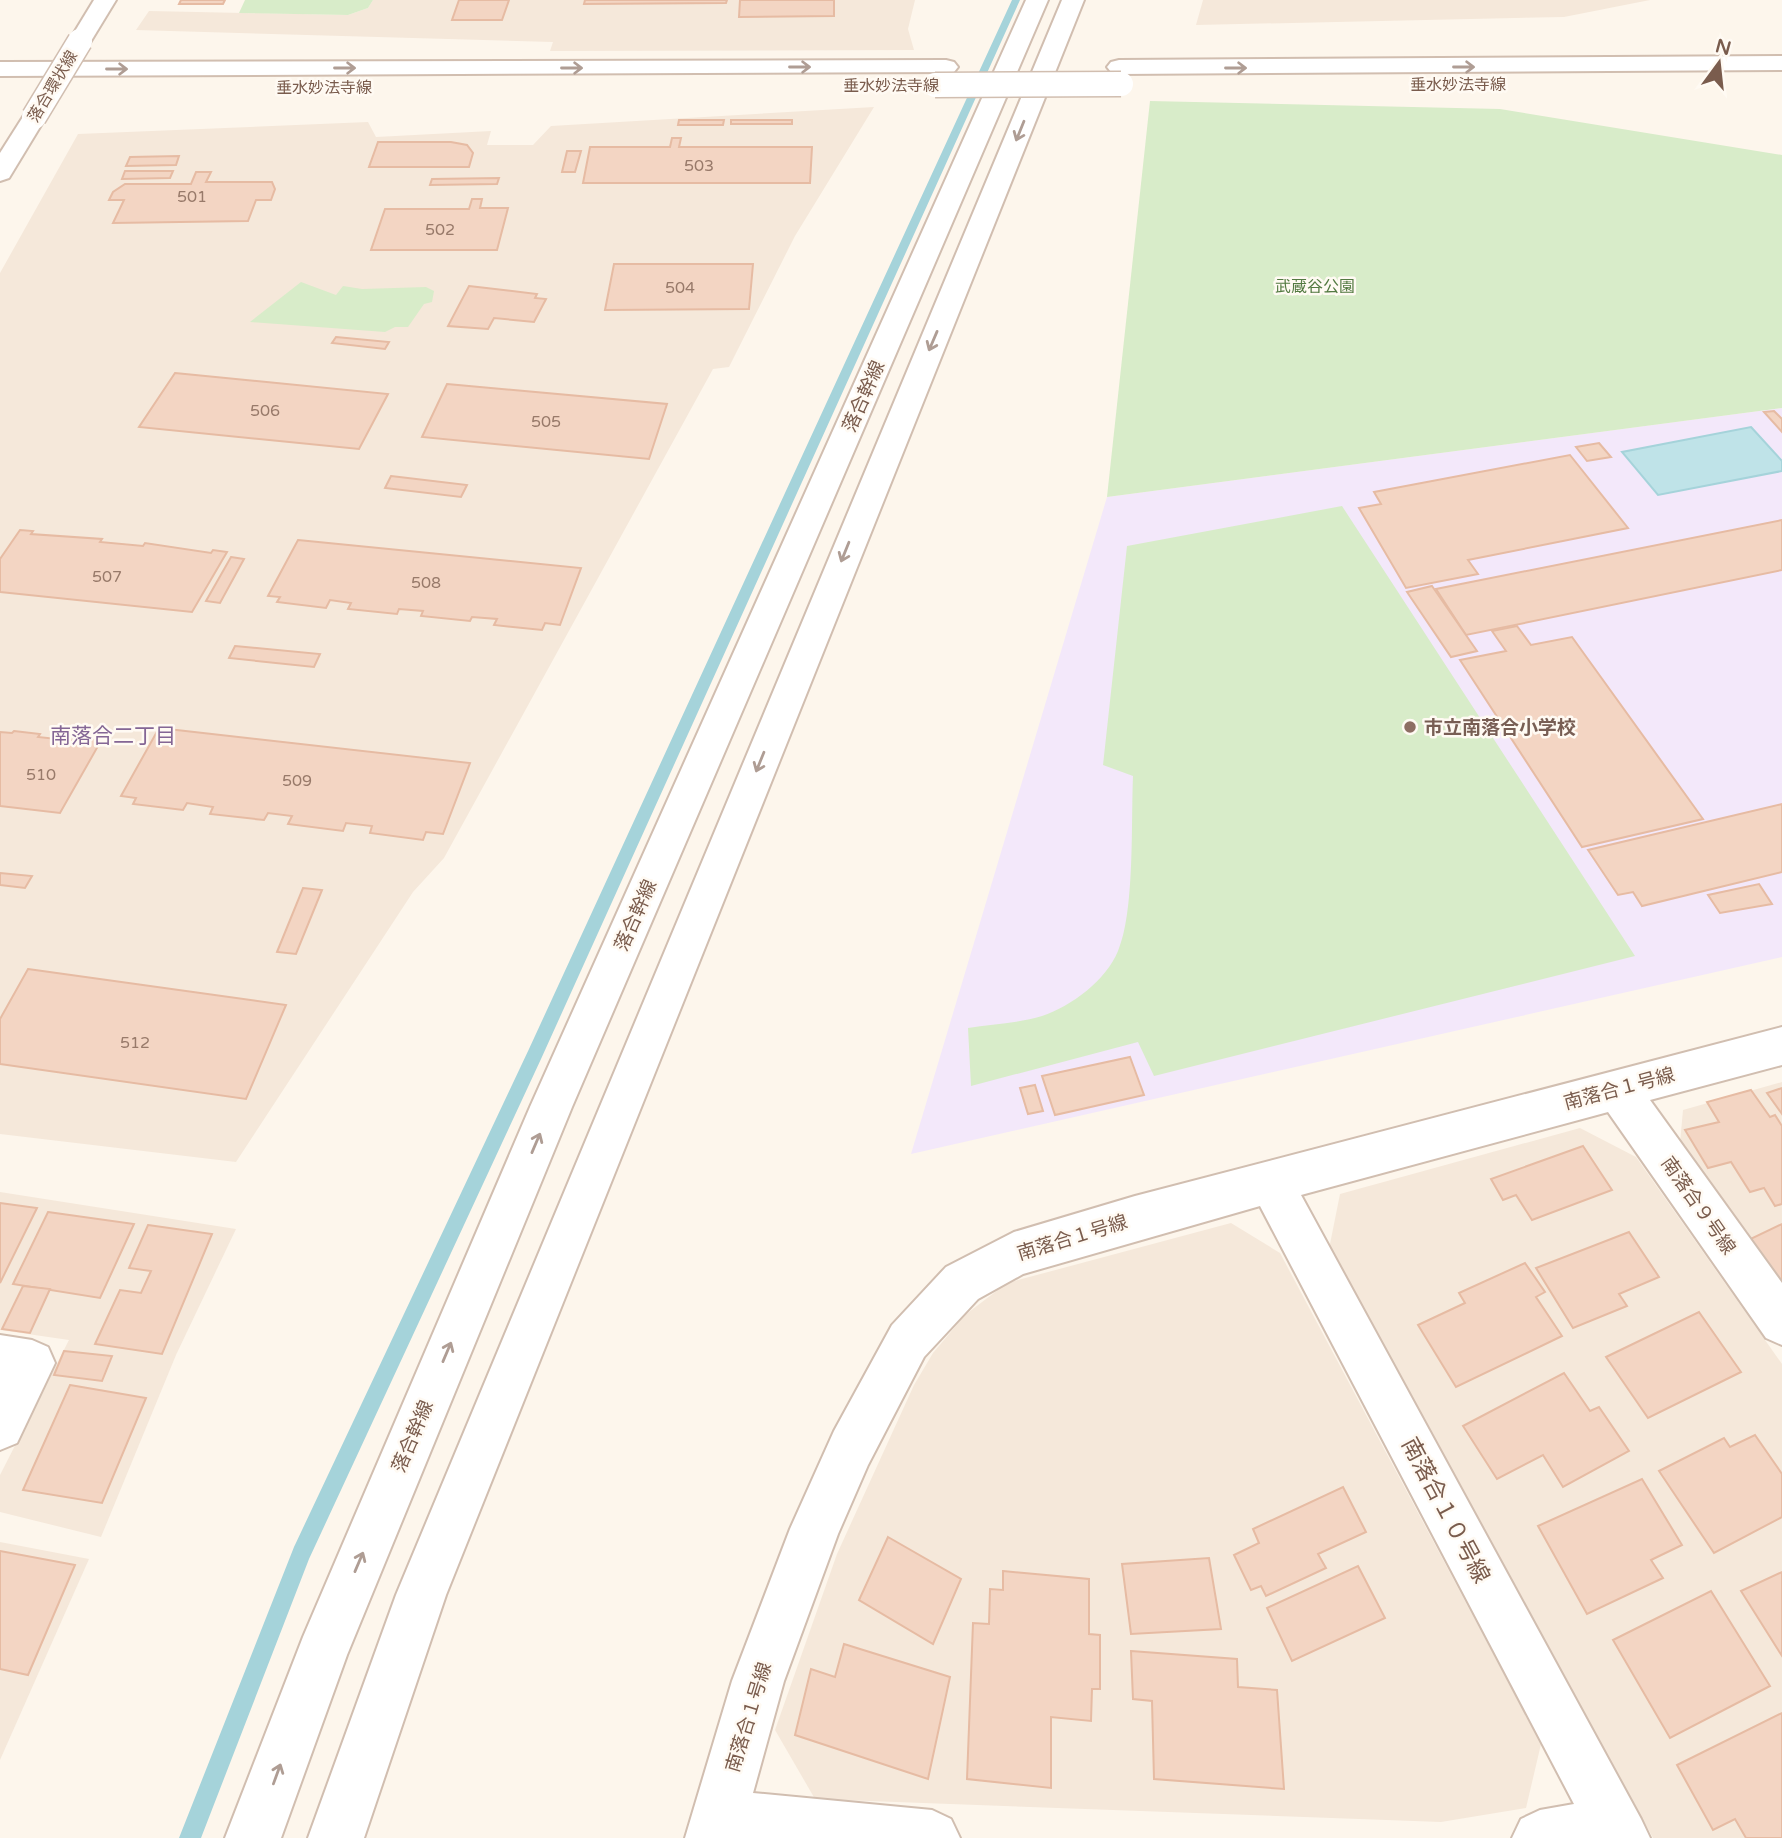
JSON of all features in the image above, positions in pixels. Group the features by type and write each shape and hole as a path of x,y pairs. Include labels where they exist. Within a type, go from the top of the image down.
{"street":[{"name":"落合環状線","path":"0,173 105,0"},
{"name":"落合幹線","path":"253,1838 320,1656 545,1120 1037,0"},
{"path":"336,1838 421,1595 848,544 1073,0"},
{"name":"垂水妙法寺線","path":"0,87 1120,75 1782,64"},
{"name":"垂水妙法寺線","path":"0,69 941,76"},
{"name":"垂水妙法寺線","path":"1120,75 1565,84 1782,81"},
{"name":"南落合１号線","path":"715,1827 758,1681 814,1530 850,1448 908,1341 962,1283 1014,1254 1135,1217 1782,1046"},
{"name":"南落合９号線","path":"1616,1088 1782,1322"},
{"name":"南落合１０号線","path":"1270,1182 1618,1831"},
{"path":"0,1358 32,1363 0,1426"},
{"path":"715,1827 932,1838"},
{"path":"1539,1838 1618,1831"}],"shaded area":[{"path":"373,0 915,0 908,29 914,50 550,51 553,42 136,30 149,11 348,15 368,8"},
{"path":"1203,0 1650,0 1564,17 1196,25"},
{"path":"874,107 795,236 729,367 713,369 444,858 413,892 236,1162 0,1134 0,273 78,134 368,122 376,137 491,131 487,145 533,145 551,126"},
{"name":"市立南落合小学校","path":"1782,408 1782,957 911,1154 1107,497"},
{"path":"1782,1082 1782,1295 1679,1154 1683,1110"},
{"path":"1580,1128 1636,1157 1782,1364 1782,1838 1653,1838 1329,1249 1340,1194"},
{"path":"0,1192 236,1229 176,1355 101,1537 0,1512 0,1475 69,1340 0,1330"},
{"path":"1231,1223 1280,1253 1541,1744 1526,1808 1441,1822 815,1799 775,1730 837,1554 914,1385 933,1353 965,1315 1007,1283"},
{"path":"0,1542 89,1559 0,1760"}],"green space":[{"path":"245,0 373,0 368,8 348,15 239,13"},
{"name":"武蔵谷公園","path":"1150,101 1500,109 1782,155 1782,408 1107,497"},
{"path":"301,282 336,295 343,286 362,289 426,287 434,291 432,302 424,304 408,327 395,327 385,332 250,322"},
{"path":"1342,506 1635,956 1154,1076 1138,1042 971,1086 968,1028 1042,1016 1065,1006 1097,982 1113,962 1123,934 1130,891 1133,776 1103,765 1127,546"}],"water":[{"path":"1751,427 1782,461 1782,471 1658,495 1622,452"}],"building":[{"path":"181,0 225,0 223,4 179,4"},
{"path":"459,0 509,0 502,20 452,20"},
{"path":"585,0 727,0 726,3 584,4"},
{"path":"740,0 834,0 834,16 739,17"},
{"path":"679,120 724,120 723,125 678,125"},
{"path":"731,120 792,120 792,124 731,124"},
{"path":"672,138 681,138 679,147 812,147 810,183 583,183 590,147 670,147"},
{"path":"378,142 451,142 467,145 473,153 469,167 369,167"},
{"path":"567,151 581,151 575,172 562,172"},
{"path":"179,156 176,165 126,166 130,157"},
{"path":"125,171 173,171 170,178 122,179"},
{"path":"196,172 211,172 206,182 272,182 275,189 271,200 256,200 248,221 113,223 124,200 109,200 113,192 125,184 191,184"},
{"path":"499,178 497,184 430,185 432,179"},
{"path":"472,199 482,199 480,208 508,208 497,250 371,250 385,209 469,209"},
{"path":"614,264 753,264 749,309 605,310"},
{"path":"469,286 537,294 535,298 546,299 534,322 494,318 488,329 448,326"},
{"path":"336,337 389,342 385,349 332,343"},
{"path":"175,373 388,394 359,449 139,427"},
{"path":"447,384 667,404 649,459 422,437"},
{"path":"1774,411 1782,419 1782,432 1764,412"},
{"path":"1599,443 1611,457 1587,461 1576,447"},
{"path":"1570,455 1628,528 1468,560 1478,574 1406,588 1359,508 1381,504 1374,492"},
{"path":"391,476 467,485 461,497 385,488"},
{"path":"1782,520 1782,570 1466,635 1436,589"},
{"path":"20,530 33,531 31,534 102,539 100,542 143,546 145,543 211,553 213,550 227,552 192,612 0,592 0,559"},
{"path":"298,540 581,568 560,625 545,623 542,630 494,625 497,619 472,617 470,621 421,616 423,611 399,609 397,614 348,609 351,603 330,600 326,608 277,602 280,597 268,596"},
{"path":"231,557 244,559 220,603 206,601"},
{"path":"1432,586 1477,651 1451,657 1407,592"},
{"path":"1517,626 1531,645 1572,637 1703,819 1582,847 1460,660 1506,651 1492,631"},
{"path":"235,646 320,654 314,667 229,658"},
{"path":"159,728 470,763 443,834 426,832 423,840 370,833 372,826 346,823 343,831 288,824 292,816 268,813 264,820 210,814 213,807 187,803 183,810 133,804 136,798 121,796"},
{"path":"0,732 40,734 38,737 84,742 86,738 102,739 60,813 0,806"},
{"path":"1782,804 1782,872 1642,906 1633,892 1618,895 1588,850"},
{"path":"0,873 32,876 25,888 0,885"},
{"path":"1759,884 1772,904 1720,913 1708,895"},
{"path":"303,888 322,890 296,954 277,952"},
{"path":"28,969 286,1005 246,1099 0,1064 0,1019"},
{"path":"1130,1057 1144,1095 1055,1115 1042,1076"},
{"path":"1035,1085 1043,1111 1028,1114 1020,1088"},
{"path":"1782,1088 1782,1114 1767,1093"},
{"path":"1751,1090 1770,1117 1775,1115 1782,1126 1782,1204 1775,1206 1764,1188 1750,1192 1731,1162 1708,1168 1685,1130 1719,1122 1707,1102"},
{"path":"1583,1146 1612,1190 1532,1220 1516,1195 1503,1200 1491,1179"},
{"path":"0,1203 37,1208 0,1283"},
{"path":"48,1212 134,1224 100,1298 13,1284"},
{"path":"1782,1224 1782,1281 1775,1285 1742,1243"},
{"path":"148,1225 212,1234 162,1354 95,1344 120,1290 141,1293 151,1271 129,1268"},
{"path":"1629,1232 1659,1277 1619,1294 1627,1306 1573,1328 1536,1268"},
{"path":"1525,1263 1545,1292 1536,1297 1562,1336 1456,1387 1418,1325 1465,1303 1459,1293"},
{"path":"23,1286 50,1289 30,1333 2,1329"},
{"path":"1699,1312 1741,1372 1648,1418 1606,1357"},
{"path":"64,1351 112,1356 102,1381 54,1375"},
{"path":"1564,1373 1590,1411 1599,1407 1629,1451 1563,1487 1543,1455 1497,1479 1463,1426"},
{"path":"70,1385 146,1398 102,1503 23,1490"},
{"path":"1755,1435 1782,1474 1782,1517 1714,1553 1659,1471 1724,1438 1730,1447"},
{"path":"1642,1479 1682,1545 1651,1560 1663,1578 1587,1614 1538,1526"},
{"path":"1343,1487 1366,1532 1318,1554 1326,1568 1266,1596 1261,1586 1251,1590 1234,1555 1259,1543 1253,1529"},
{"path":"888,1537 961,1579 933,1644 859,1600"},
{"path":"0,1551 75,1565 28,1675 0,1669"},
{"path":"1209,1558 1221,1629 1131,1634 1122,1564"},
{"path":"1358,1566 1385,1618 1292,1661 1267,1608"},
{"path":"1003,1571 1089,1579 1089,1634 1100,1635 1100,1689 1092,1689 1091,1721 1051,1717 1051,1788 967,1779 973,1623 989,1624 990,1589 1003,1590"},
{"path":"1782,1572 1782,1656 1741,1591"},
{"path":"1711,1591 1770,1686 1670,1738 1613,1640"},
{"path":"844,1644 950,1677 928,1779 795,1735 811,1669 835,1677"},
{"path":"1131,1651 1237,1659 1238,1687 1277,1690 1284,1789 1154,1779 1152,1701 1133,1699"},
{"path":"1782,1713 1782,1838 1746,1838 1735,1819 1713,1830 1677,1765"}],"waterway":[{"path":"190,1838 301,1554 535,1054 1016,0"}],"place":[{"name":"市立南落合小学校","path":"1410,727"}],"district":[{"name":"南落合二丁目","path":"113,736"}]}
